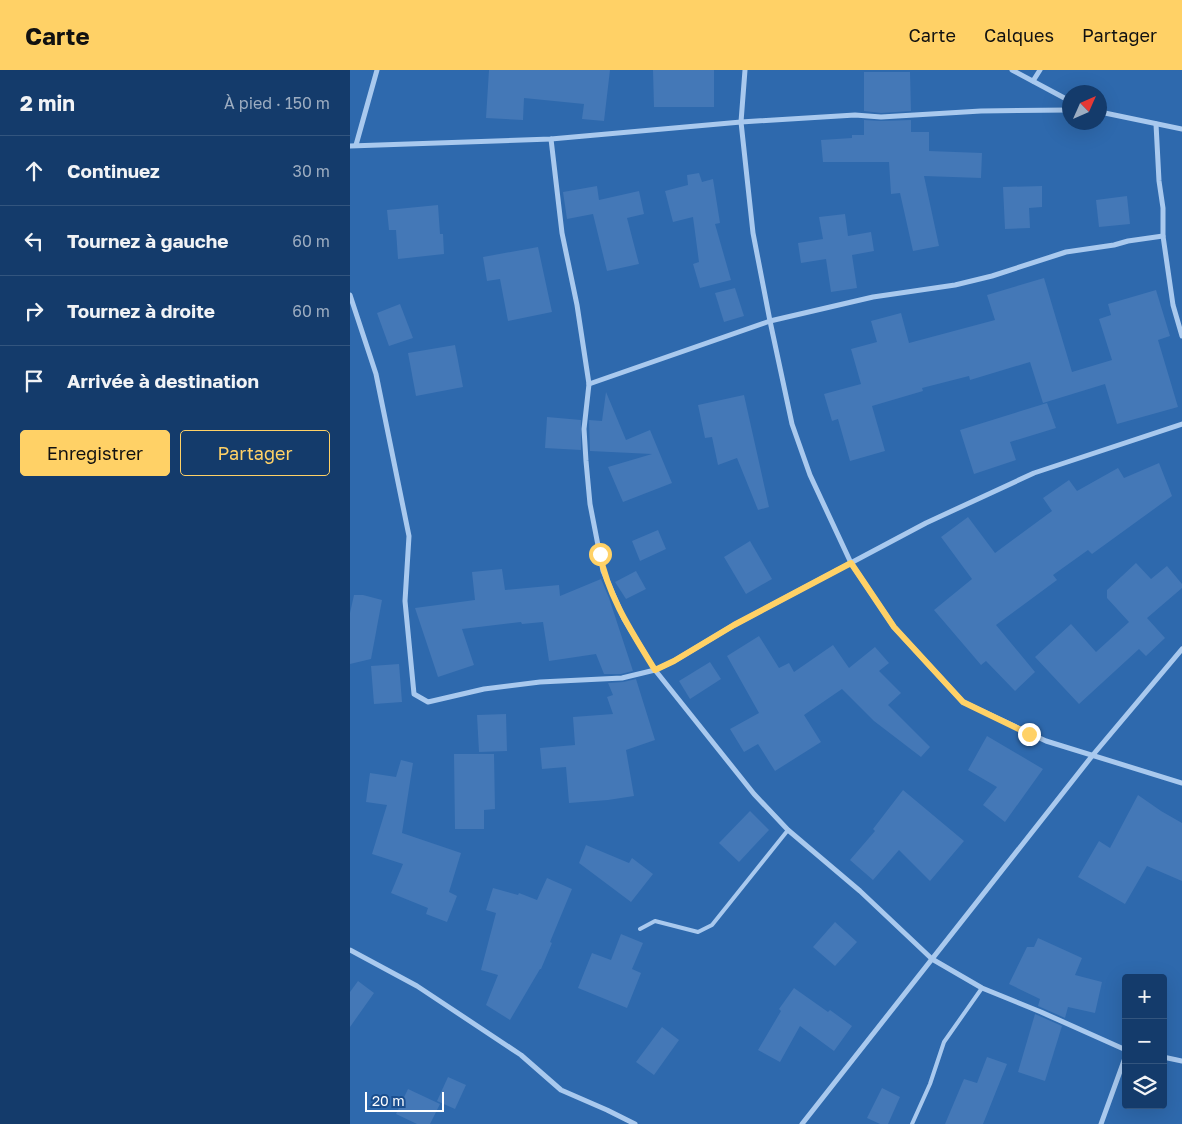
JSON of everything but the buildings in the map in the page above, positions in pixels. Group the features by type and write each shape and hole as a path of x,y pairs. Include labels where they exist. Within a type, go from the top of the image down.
{"street":[{"path":"377,70 353,146 551,139 741,122 855,115 881,117 982,111 1062,110"},
{"path":"745,70 741,122 753,233 770,320 795,432 810,475 851,563 894,627 963,702 1046,742 1182,783"},
{"path":"1012,70 1062,97"},
{"path":"1033,81 1040,70"},
{"path":"1107,114 1182,129"},
{"path":"1156,124 1163,236 1173,305 1182,336"},
{"path":"551,139 562,233 577,305 589,384 584,429 586,462 590,504 603,571 624,619 655,670 754,794 788,830 860,891 932,958 982,988 1122,1048"},
{"path":"589,384 770,320 873,297 955,285 992,276 1066,252 1163,236"},
{"path":"350,295 376,374 409,536 405,600 414,694 428,702 484,689 540,682 622,678 655,670 674,661 734,625 926,523 1034,474 1182,424"},
{"path":"802,1124 1092,756 1182,649"},
{"path":"350,950 417,986 521,1055 561,1090 635,1124"},
{"path":"1167,1058 1182,1061"},
{"path":"1101,1124 1123,1064"}],"lane":[{"path":"640,929 655,921 698,932 712,925 788,830"},
{"path":"912,1124 930,1084 944,1042 982,988"}],"shaded area":[{"path":"350,70 1182,70 1182,1124 350,1124"}],"route":[{"path":"600,554 603,571 624,619 655,670 674,661 734,625 851,563 894,627 963,702 1029,734"}]}
